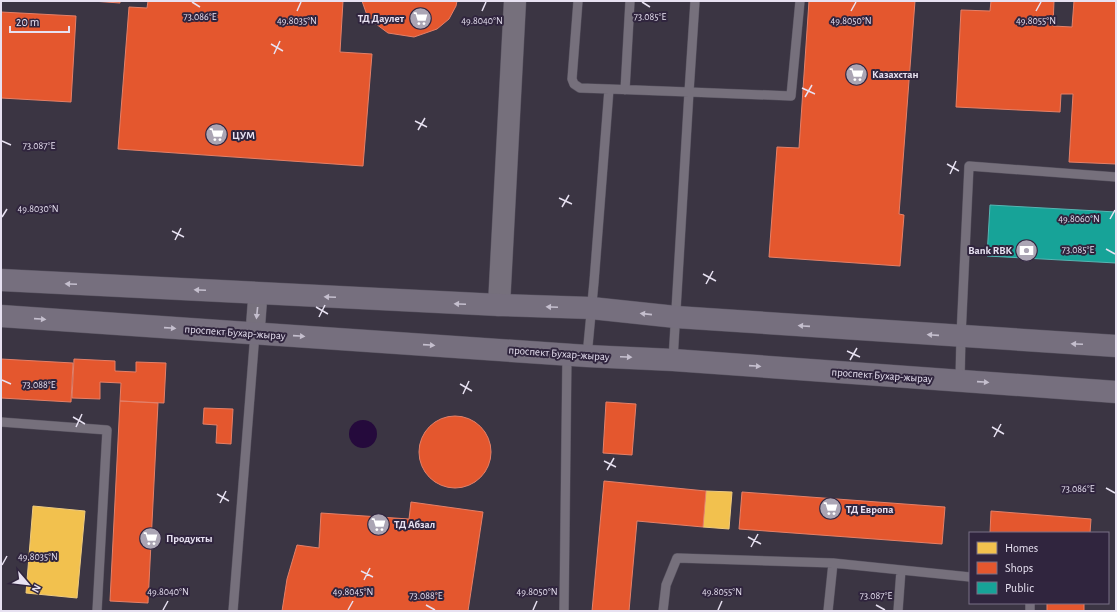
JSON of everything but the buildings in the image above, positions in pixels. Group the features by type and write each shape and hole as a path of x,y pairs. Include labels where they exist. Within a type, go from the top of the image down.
{"main road":[{"path":"1,280 499,306 591,308 676,317 1116,346"},
{"name":"проспект Бухар-жырау","path":"1,316 577,355 673,360 1116,392"}],"street":[{"path":"499,306 515,1"},
{"path":"255,333 258,293"}],"lane":[{"path":"578,1 572,79 574,84 580,88 791,96 800,1"},
{"path":"624,90 630,1"},
{"path":"673,360 695,1"},
{"path":"564,611 577,355 591,308 609,89"},
{"path":"960,380 969,166 1116,177"},
{"path":"233,611 255,333"},
{"path":"1,422 107,430 96,611"},
{"path":"663,611 666,585 677,558 833,563 969,577"},
{"path":"828,611 833,563"},
{"path":"898,611 901,570"}],"shaded area":[{"path":"363,420 373,424 377,434 373,444 363,448 353,444 349,434 353,424"}],"place":[{"name":"ТД Даулет","path":"420,18"},
{"name":"Казахстан","path":"857,74"},
{"name":"ЦУМ","path":"216,135"},
{"name":"Bank RBK","path":"1027,250"},
{"name":"ТД Европа","path":"831,509"},
{"name":"ТД Абзал","path":"378,524"},
{"name":"Продукты","path":"150,538"}]}
